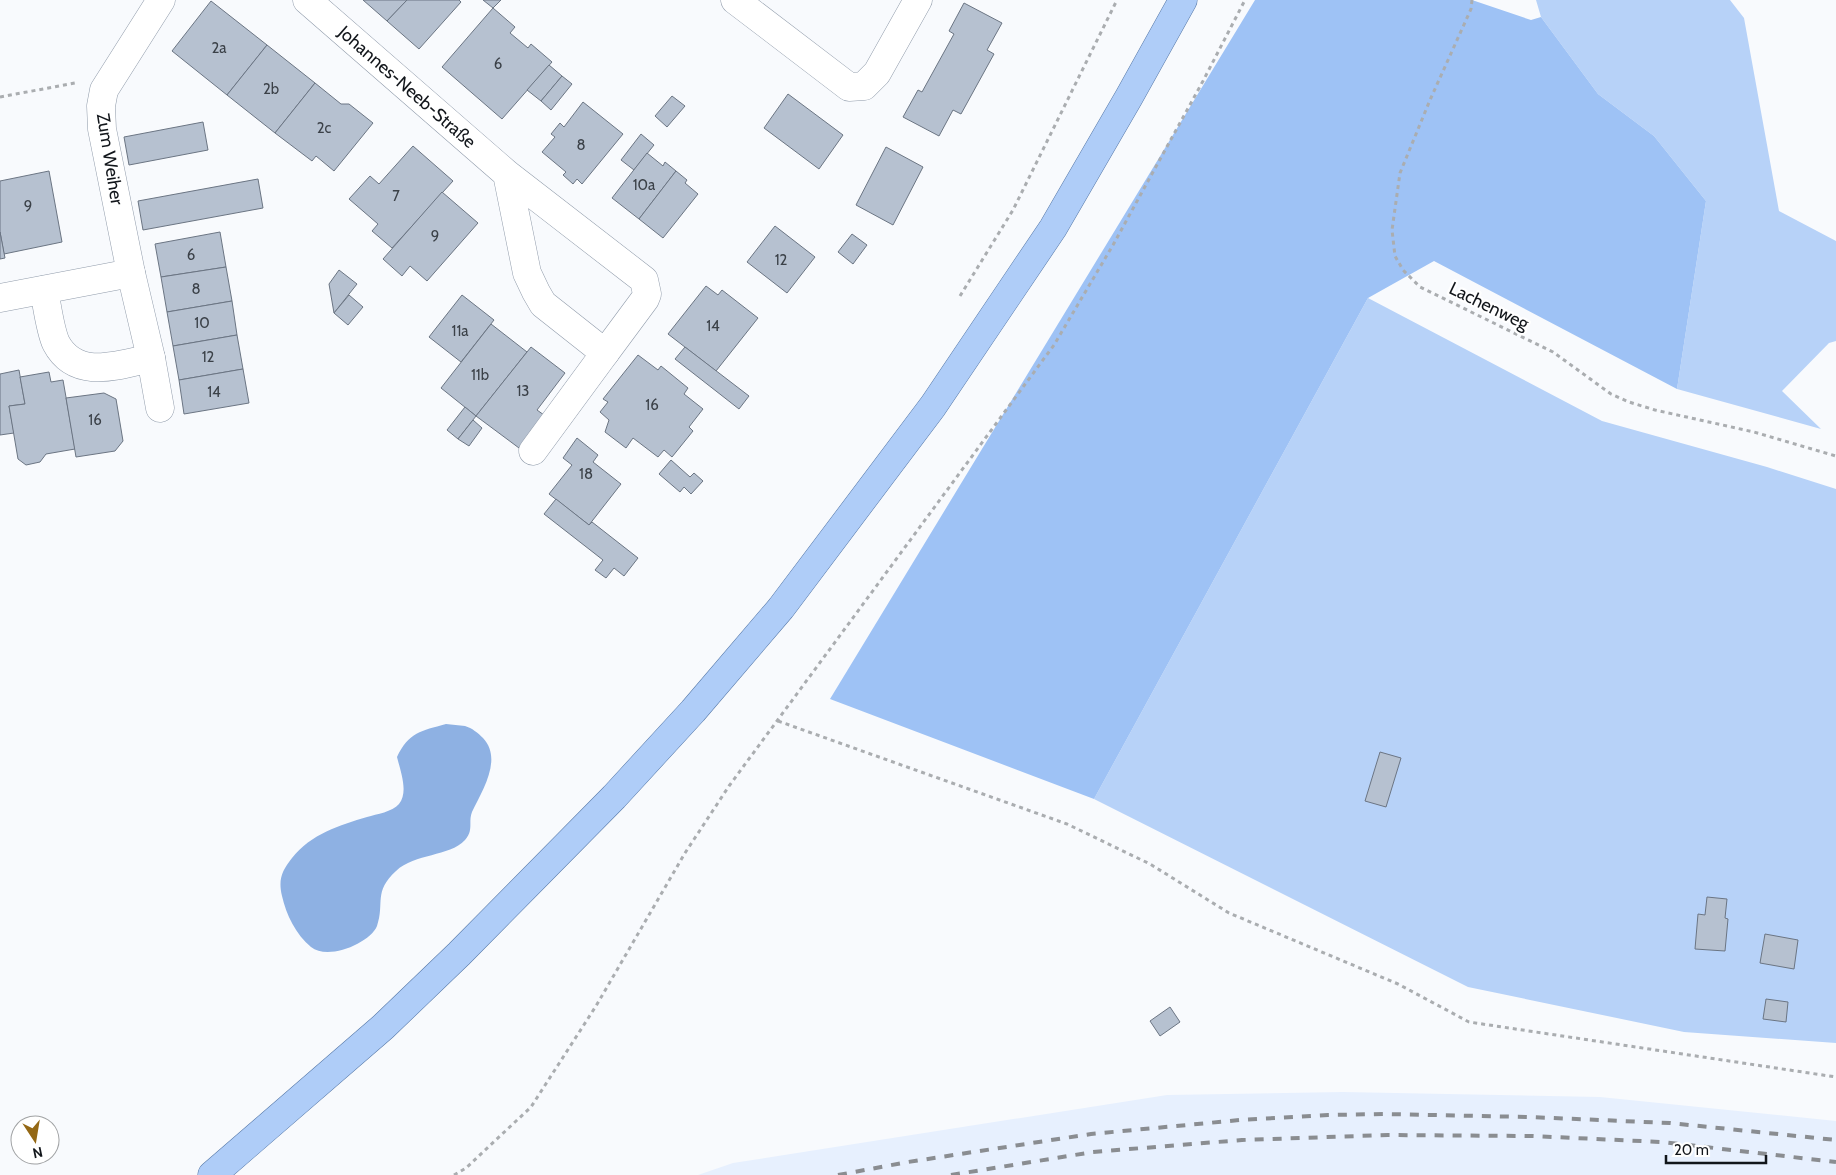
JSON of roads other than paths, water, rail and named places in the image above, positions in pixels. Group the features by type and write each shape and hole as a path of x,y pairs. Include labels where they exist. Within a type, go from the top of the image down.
{"main road":[{"path":"212,1175 383,1027 459,954 614,798 693,711 781,608 933,406 996,315 1053,228 1183,0"}],"street":[{"name":"Zum Weiher","path":"160,408 102,129 101,106 104,90 161,0"},
{"name":"Johannes-Neeb-Straße","path":"307,0 507,174 644,280 647,294 645,299 534,451"},
{"path":"735,0 850,87 864,86 877,73 918,0"},
{"path":"507,174 528,273 536,292 544,304 605,352"},
{"path":"0,298 131,273"},
{"path":"44,290 56,342 63,354 74,363 90,368 104,368 151,358"}],"railway":[{"path":"838,1175 908,1162 1091,1134 1240,1120 1328,1115 1384,1114 1528,1117 1670,1123 1836,1140"},
{"path":"951,1175 1093,1152 1242,1140 1388,1135 1531,1136 1662,1142 1836,1162"}]}
